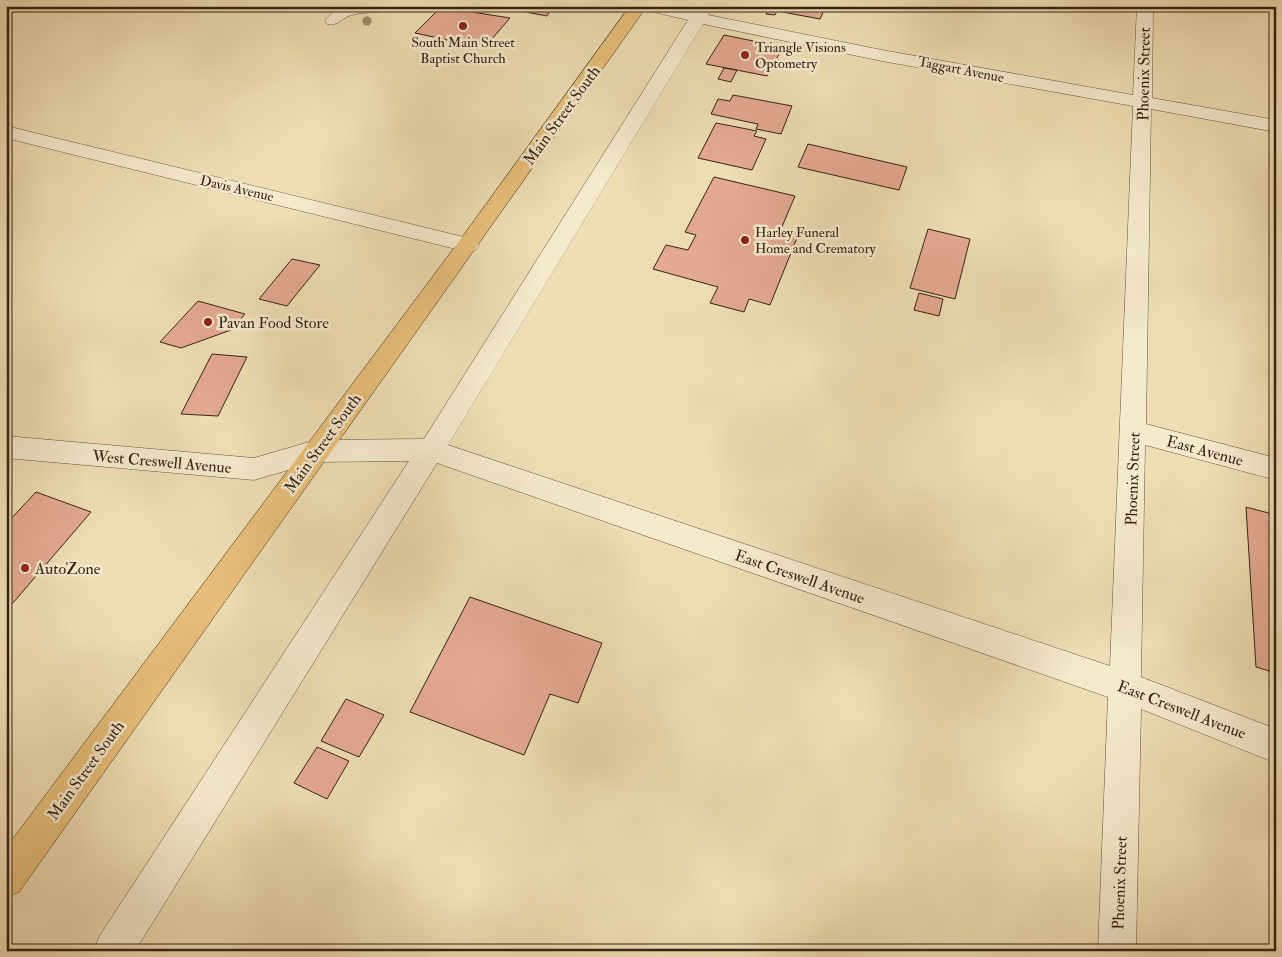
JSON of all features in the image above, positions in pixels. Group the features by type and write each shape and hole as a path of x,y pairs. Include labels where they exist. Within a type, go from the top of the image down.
{"main road":[{"name":"Main Street South","path":"6,879 316,451 468,245 639,6"}],"street":[{"path":"6,10 11,6"},
{"path":"332,15 385,6"},
{"name":"Taggart Avenue","path":"647,6 701,12 838,46 1276,126"},
{"name":"Phoenix Street","path":"1117,951 1145,6"},
{"path":"113,951 431,450 701,12"},
{"name":"Davis Avenue","path":"6,132 468,245"},
{"name":"East Avenue","path":"1133,431 1276,468"},
{"name":"West Creswell Avenue","path":"6,447 254,469 316,451"},
{"name":"East Creswell Avenue","path":"316,451 431,450 1125,687 1276,746"}],"building":[{"name":"South Main Street Baptist Church","path":"442,6 477,6 472,12 510,18 484,48 415,33"},
{"name":"South Main Street Baptist Church","path":"493,6 552,6 547,16"},
{"path":"763,6 826,6 820,19 777,11 775,15 766,14 768,9 762,8"},
{"name":"Triangle Visions Optometry","path":"724,35 783,47 767,76 706,64"},
{"path":"724,68 737,70 731,82 718,79"},
{"path":"733,95 792,106 781,134 756,129 758,124 711,114 718,99 730,101"},
{"path":"716,123 757,131 754,136 766,139 752,170 698,158"},
{"path":"808,144 907,167 899,190 798,167"},
{"name":"Harley Funeral Home and Crematory","path":"714,177 795,196 781,229 799,233 770,305 749,299 744,312 710,303 718,287 653,269 666,245 688,250 696,235 685,232"},
{"path":"928,229 970,239 955,299 910,288"},
{"path":"292,259 320,265 287,306 259,299"},
{"path":"919,293 943,299 939,316 914,310"},
{"name":"Pavan Food Store","path":"198,301 245,314 231,330 181,348 160,342"},
{"path":"212,354 247,357 218,416 181,414"},
{"name":"AutoZone","path":"36,492 91,512 6,611 6,524"},
{"path":"1246,507 1276,515 1276,673 1256,667"},
{"path":"470,597 602,643 578,703 550,694 524,755 410,712"},
{"path":"346,699 384,715 359,757 321,741"},
{"path":"317,747 349,761 327,799 294,783"}],"place":[{"name":"South Main Street Baptist Church","path":"463,26"},
{"name":"Triangle Visions Optometry","path":"745,55"},
{"name":"Harley Funeral Home and Crematory","path":"745,240"},
{"name":"Pavan Food Store","path":"208,322"},
{"name":"AutoZone","path":"25,568"}]}
